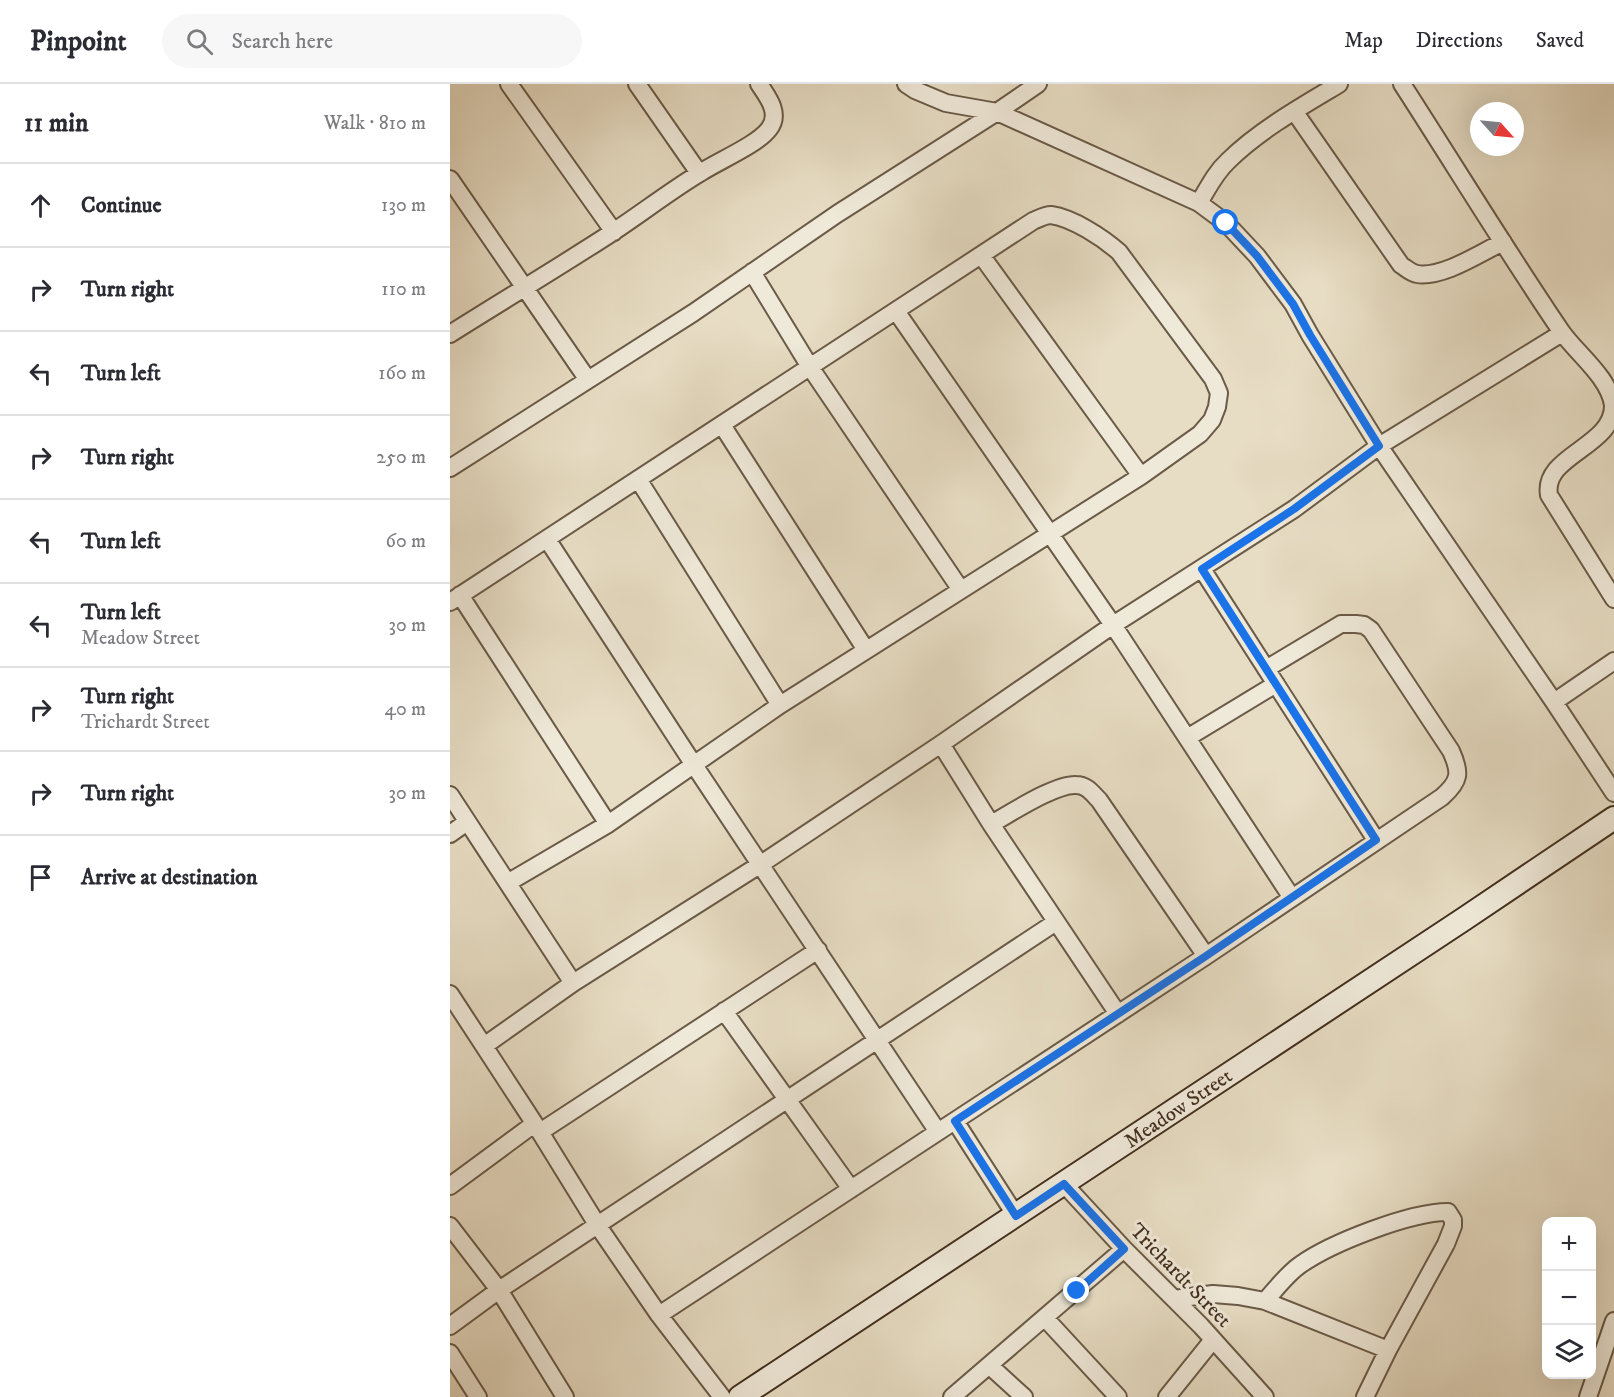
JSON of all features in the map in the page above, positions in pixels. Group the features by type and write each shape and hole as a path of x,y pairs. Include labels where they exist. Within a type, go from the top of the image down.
{"street":[{"path":"509,84 614,232"},
{"path":"637,84 699,173"},
{"path":"450,334 614,232 699,173 769,130 774,119 774,111 770,100 759,84"},
{"path":"906,84 946,103 997,112 1199,203 1226,223 1278,283 1293,304 1379,446 1614,793"},
{"path":"450,468 693,313 837,214 1038,84"},
{"path":"1199,203 1214,177 1228,160 1294,111 1338,84"},
{"path":"1402,84 1562,333 1607,386 1614,414 1610,428 1552,476 1548,486 1549,495 1614,599"},
{"path":"1294,111 1401,265 1414,274 1429,275 1444,271 1503,242"},
{"path":"450,179 588,380"},
{"path":"509,882 608,824 780,705 1142,476 1200,434 1212,420 1217,407 1219,393 1213,379 1119,252 1103,238 1066,220 1049,215 1033,221 455,599 608,824"},
{"path":"981,255 1142,476"},
{"path":"752,272 810,367 961,590"},
{"path":"896,311 1113,625 1292,898"},
{"path":"484,1046 573,983 761,864 941,744 1113,625 1294,509 1379,446 1562,333"},
{"path":"722,425 866,650"},
{"path":"638,479 780,705"},
{"path":"547,539 938,1132"},
{"path":"1202,569 1376,840"},
{"path":"659,1315 1206,956 1442,797 1453,787 1458,775 1458,766 1441,734 1371,630 1364,625 1341,624 1266,669"},
{"path":"1554,702 1614,661"},
{"path":"1187,738 1276,684"},
{"path":"941,744 991,824 1118,1014"},
{"path":"991,824 1063,787 1077,785 1087,788 1099,800 1206,956"},
{"path":"450,795 573,983"},
{"name":"Meadow Street","path":"740,1397 1614,818"},
{"path":"450,834 467,822"},
{"path":"450,1326 499,1290 1056,922"},
{"path":"450,1186 537,1128 818,950"},
{"path":"450,994 598,1226 659,1315 722,1397"},
{"path":"724,1011 851,1189"},
{"path":"955,1121 1016,1216"},
{"name":"Trichardt Street","path":"1064,1184 1265,1397"},
{"path":"1265,1301 1299,1265 1333,1245 1426,1214 1448,1212 1453,1220 1449,1238 1365,1397"},
{"path":"453,1234 499,1290 565,1397"},
{"path":"952,1397 1124,1249"},
{"path":"1174,1299 1213,1294 1265,1301 1388,1350"},
{"path":"1045,1318 1118,1397"},
{"path":"1588,1397 1614,1321"},
{"path":"1167,1397 1212,1341"},
{"path":"450,1353 478,1397"},
{"path":"990,1366 1024,1397"}],"route":[{"path":"1077,1291 1124,1249 1064,1184 1016,1216 955,1121 1206,956 1376,840 1202,569 1294,509 1379,446 1293,304 1257,256 1226,223"}]}
